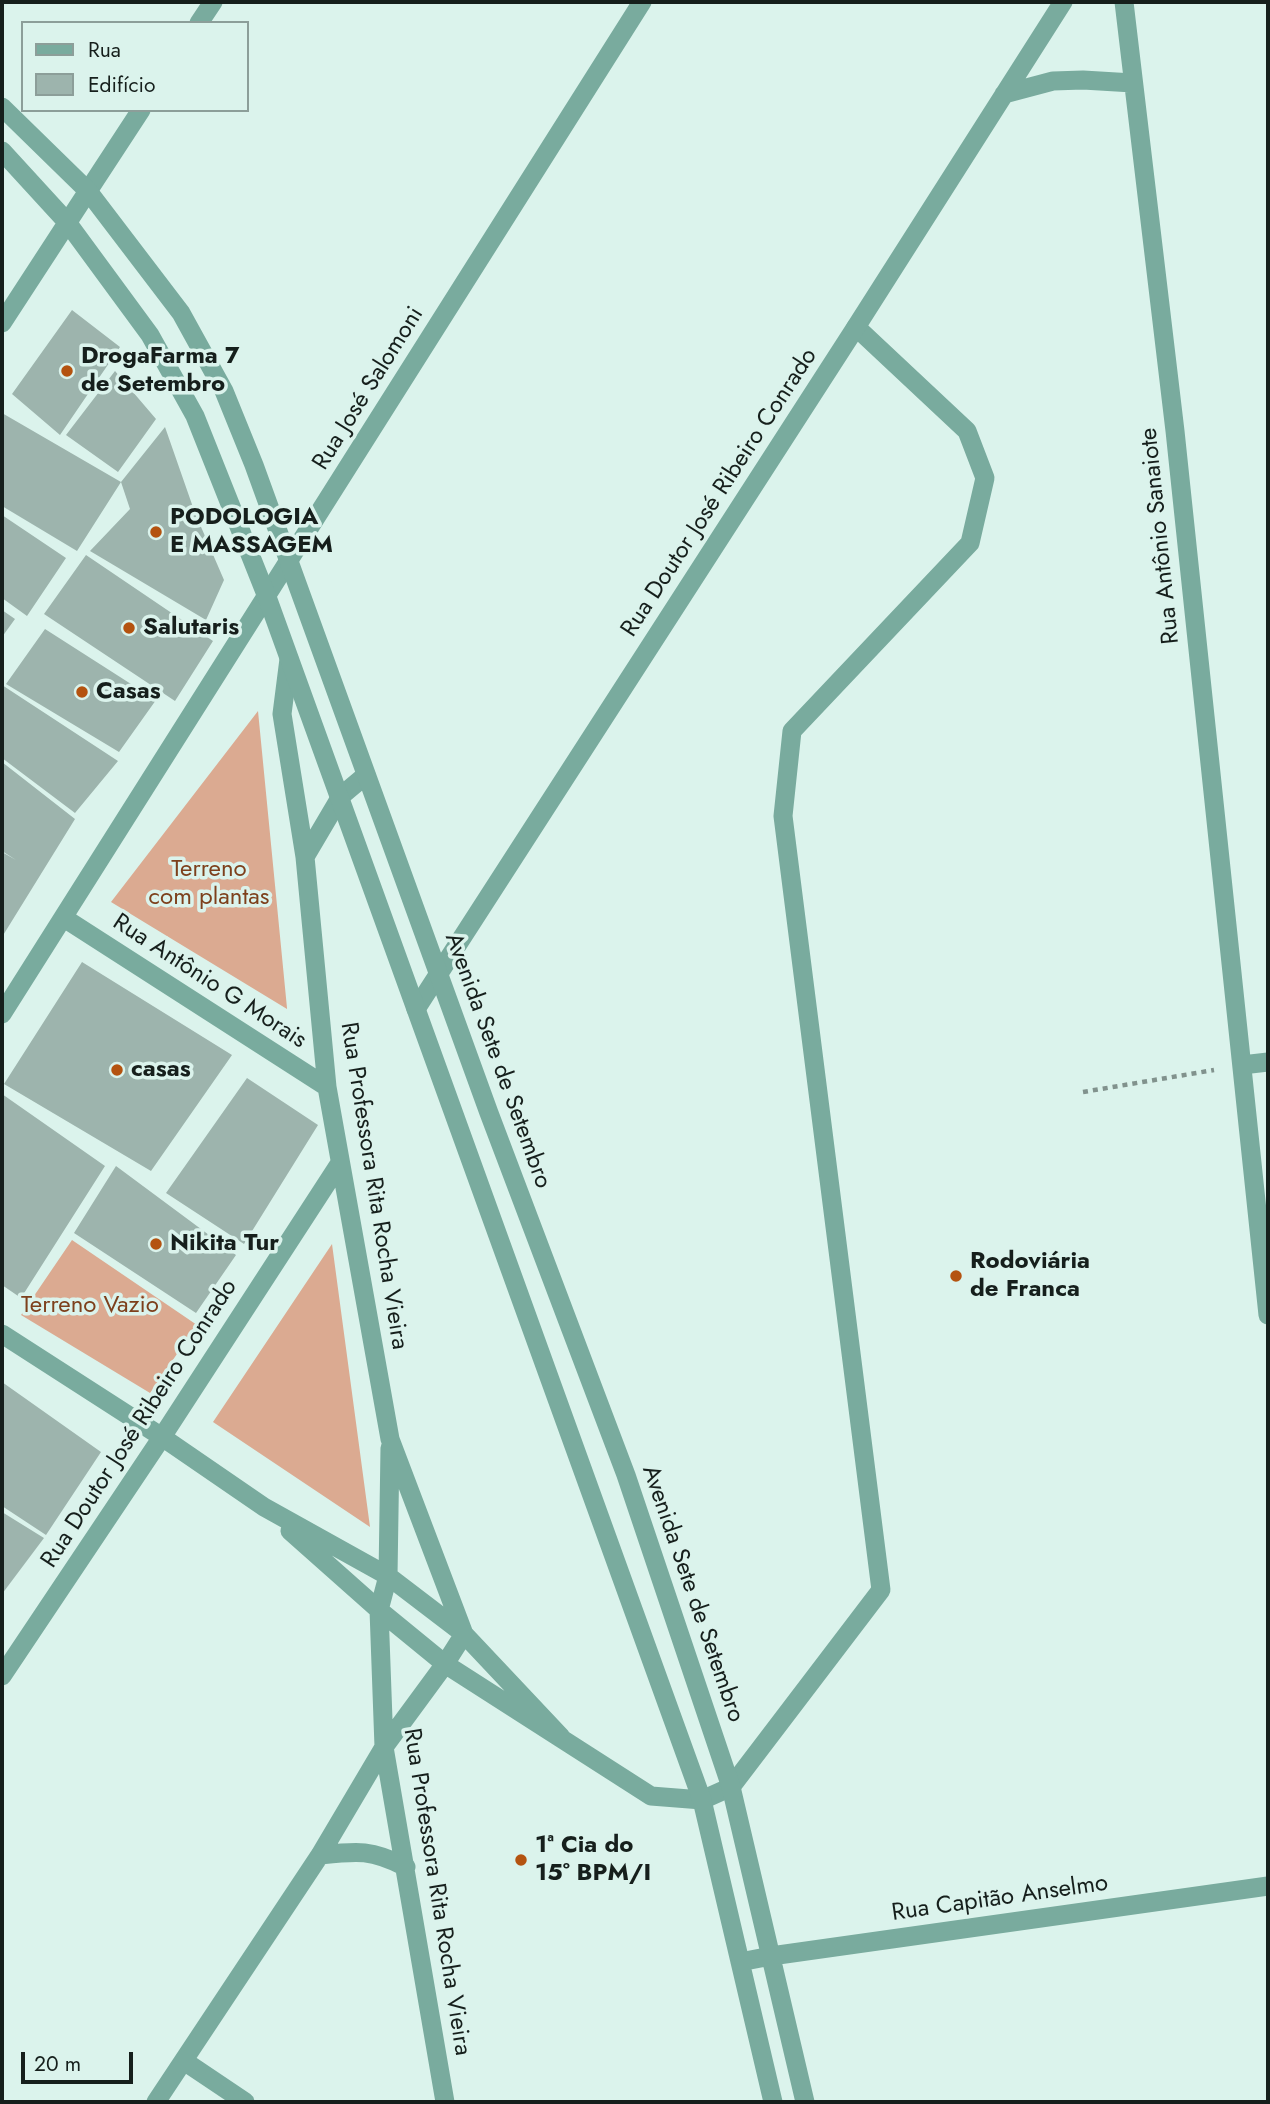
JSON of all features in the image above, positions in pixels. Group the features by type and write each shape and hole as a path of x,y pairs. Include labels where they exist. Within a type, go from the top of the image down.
{"street":[{"path":"200,21 213,2"},
{"name":"Rua José Salomoni","path":"2,1014 642,2"},
{"name":"Rua Doutor José Ribeiro Conrado","path":"416,1009 1063,2"},
{"name":"Rua Antônio Sanaiote","path":"1124,2 1175,431 1268,1315"},
{"path":"1004,94 1053,81 1133,83"},
{"name":"Avenida Sete de Setembro","path":"2,107 88,191 180,313 224,391 254,465 438,976 626,1475 731,1787 805,2102"},
{"path":"2,323 140,112"},
{"path":"2,150 67,222 149,335 195,416 267,597 702,1800 773,2102"},
{"path":"264,1507 379,1610 445,1664 651,1796 702,1800 731,1787 881,1590 783,816 792,731 970,543 985,478 967,431 856,327"},
{"name":"Rua Professora Rita Rocha Vieira","path":"289,659 282,714 305,857 327,1087 340,1163 390,1439 464,1634"},
{"path":"305,857 341,796 366,775"},
{"name":"Rua Antônio G Morais","path":"64,918 327,1087"},
{"path":"1242,1065 1268,1062"},
{"name":"Rua Doutor José Ribeiro Conrado","path":"2,1676 162,1437 340,1163"},
{"path":"2,1334 162,1437 264,1507 388,1576 464,1634 561,1737"},
{"name":"Rua Professora Rita Rocha Vieira","path":"390,1439 388,1576 379,1610 384,1747 445,2102"},
{"path":"156,2102 320,1856 384,1747 464,1634"},
{"path":"320,1856 357,1851 383,1855 406,1867"},
{"name":"Rua Capitão Anselmo","path":"740,1962 771,1955 1268,1886"},
{"path":"184,2061 245,2102"}],"path":[{"path":"1083,1092 1242,1065"}],"green space":[{"name":"Terreno com plantas","path":"258,711 287,1008 287,1009 111,902"},
{"name":"Terreno Vazio","path":"72,1240 197,1325 150,1393 21,1315"},
{"path":"332,1244 370,1527 213,1422"}],"building":[{"name":"DrogaFarma 7 de Setembro","path":"72,310 120,347 60,435 12,394"},
{"path":"115,371 156,419 118,472 66,435"},
{"path":"2,413 121,482 77,551 2,506"},
{"name":"PODOLOGIA E MASSAGEM","path":"165,427 195,513 224,580 206,620 90,551 130,509 121,482"},
{"path":"2,515 66,558 27,616 2,598"},
{"name":"Salutaris","path":"86,555 213,641 175,701 44,614"},
{"path":"2,610 15,619 2,637"},
{"name":"Casas","path":"45,629 156,700 119,752 6,684"},
{"name":"casas","path":"2,685 118,761 75,813 2,758"},
{"path":"2,762 75,819 2,937 2,852 16,860 2,851"},
{"name":"casas","path":"82,962 232,1055 151,1171 4,1084"},
{"path":"247,1078 318,1125 244,1244 166,1193"},
{"path":"2,1094 105,1166 21,1298 2,1285"},
{"name":"Nikita Tur","path":"116,1166 236,1255 196,1313 74,1233"},
{"path":"2,1382 101,1452 46,1535 2,1506"},
{"path":"2,1512 44,1538 2,1594"}],"place":[{"name":"DrogaFarma 7 de Setembro","path":"67,371"},
{"name":"PODOLOGIA E MASSAGEM","path":"156,532"},
{"name":"Salutaris","path":"129,628"},
{"name":"Casas","path":"82,692"},
{"name":"casas","path":"117,1070"},
{"name":"Nikita Tur","path":"156,1244"},
{"name":"Rodoviária de Franca","path":"956,1276"},
{"name":"1ª Cia do 15º BPM/I","path":"521,1860"}]}
